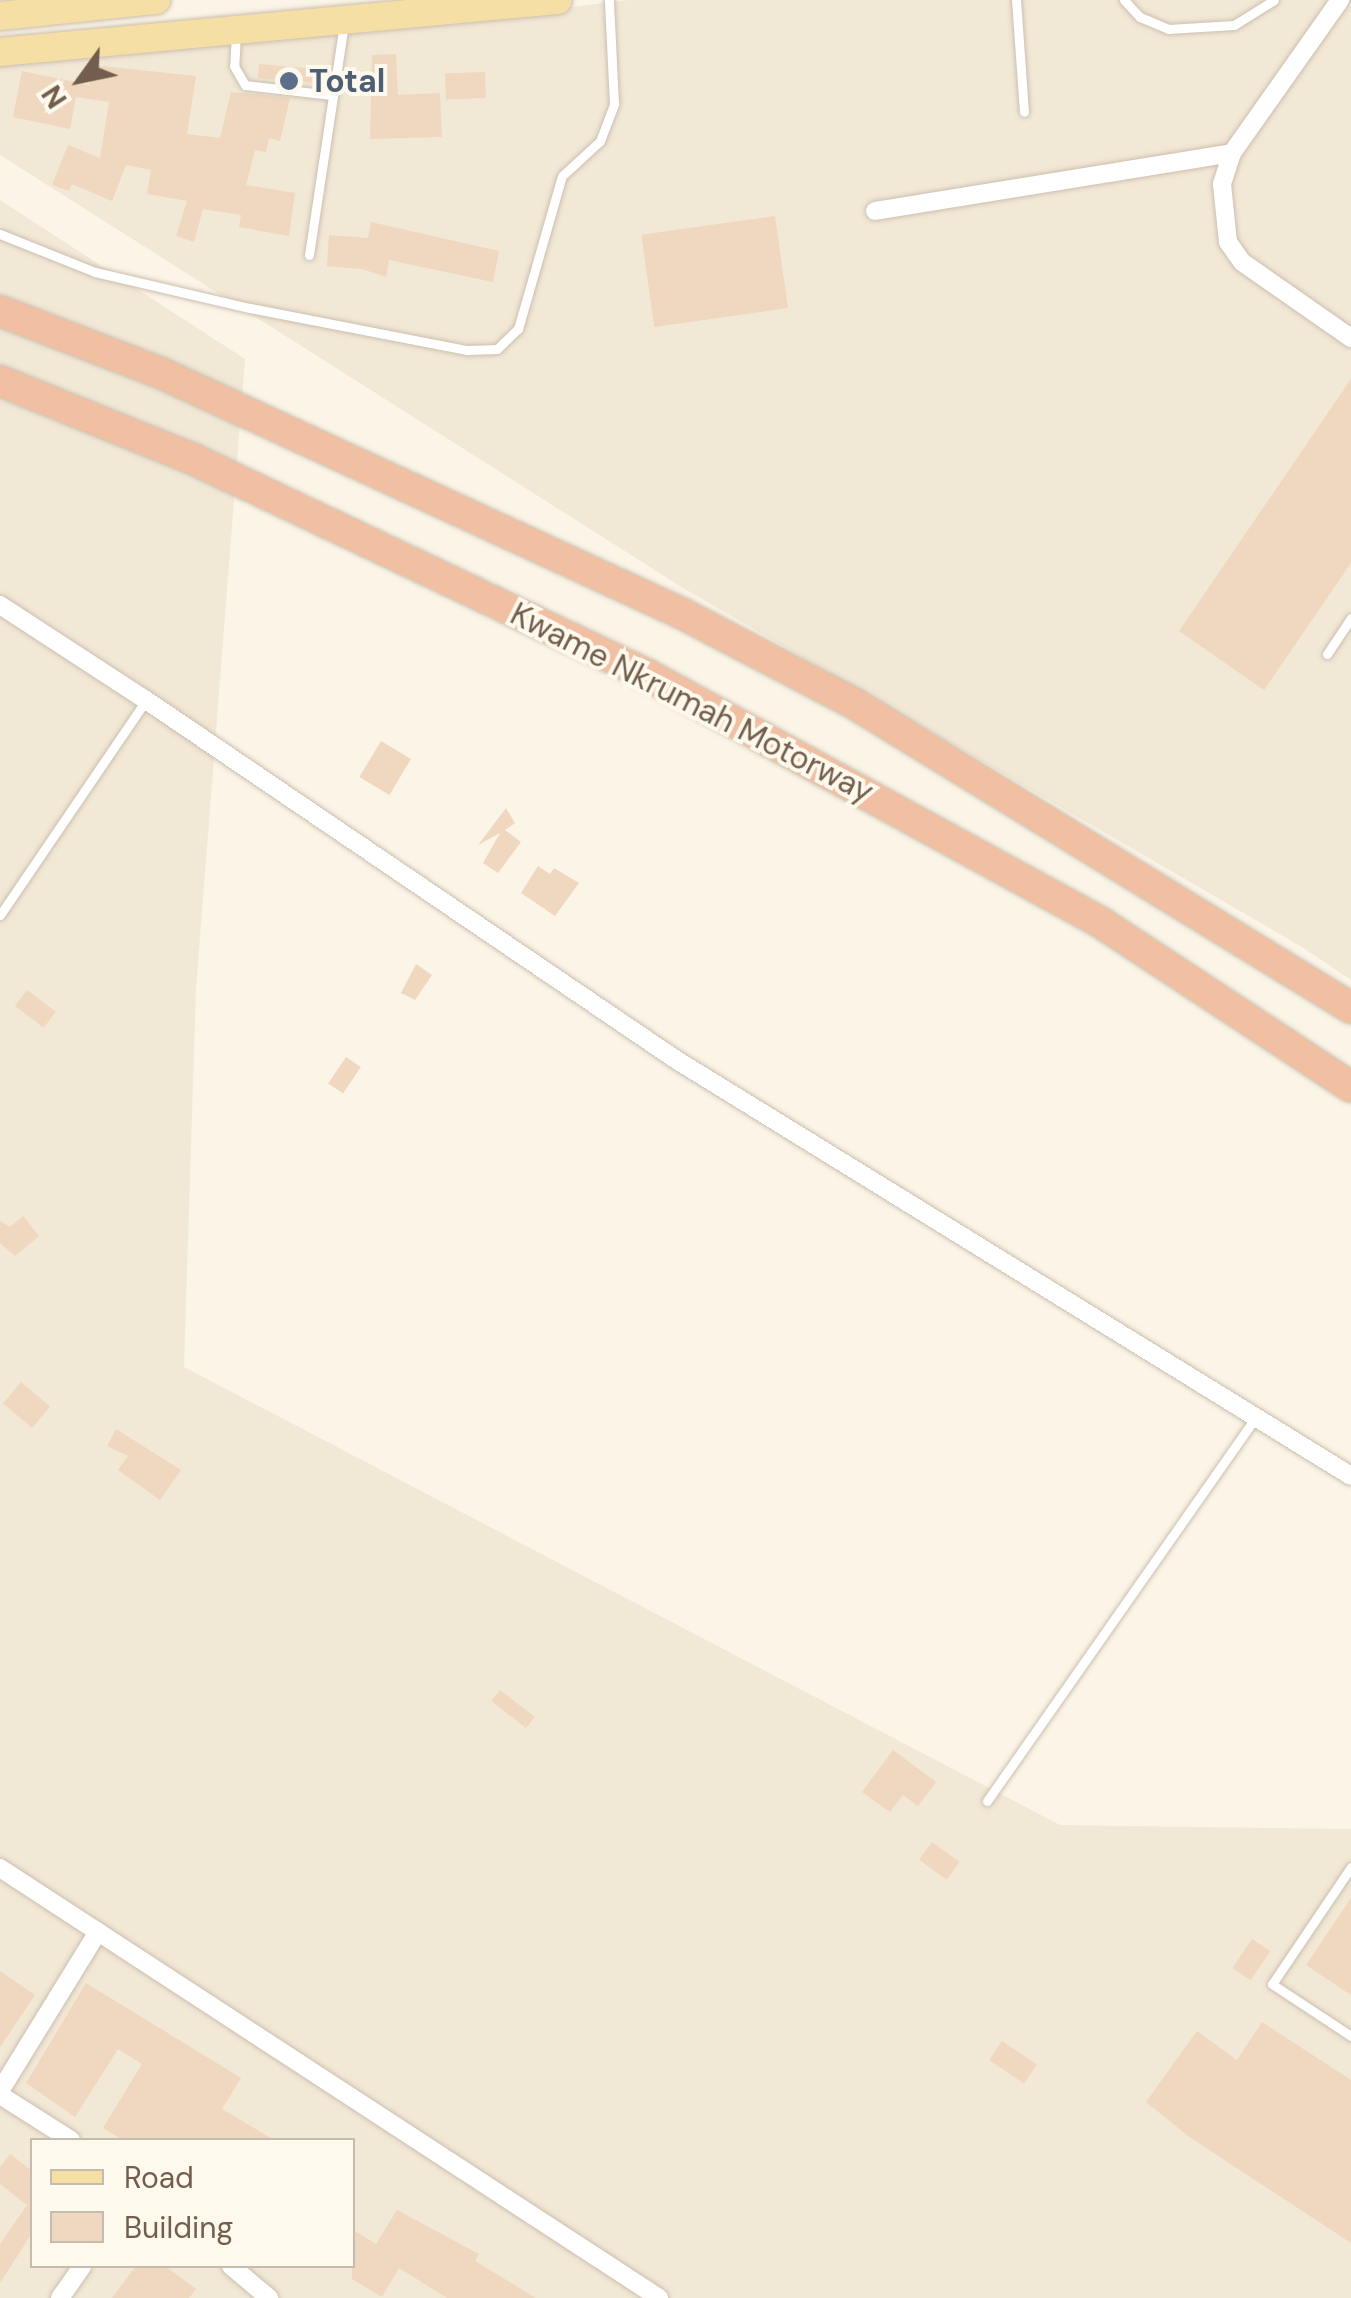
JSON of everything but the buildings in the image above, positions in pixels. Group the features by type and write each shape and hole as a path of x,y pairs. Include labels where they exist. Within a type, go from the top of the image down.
{"highway":[{"path":"0,310 161,373 716,632 856,704 1351,1008"},
{"name":"Kwame Nkrumah Motorway","path":"0,382 190,458 648,675 1100,922 1351,1087"}],"main road":[{"path":"17,10 156,0"},
{"path":"0,52 558,0"}],"street":[{"path":"1340,0 1232,153 1222,184 1228,242 1242,262 1348,328"},
{"path":"875,211 1232,153"},
{"path":"0,605 675,1059 1351,1476"},
{"path":"0,1868 659,2298"},
{"path":"68,2138 0,2093 98,1932"},
{"path":"60,2298 81,2268"},
{"path":"234,2268 268,2298"}],"lane":[{"path":"0,234 95,272 250,308 466,350 497,349 518,329 562,176 600,142 614,104 610,0"},
{"path":"1016,0 1024,112"},
{"path":"1124,0 1140,17 1168,29 1234,25 1274,0"},
{"path":"309,256 344,20"},
{"path":"236,31 234,66 245,84 331,95"},
{"path":"1327,654 1351,618"},
{"path":"0,915 146,700"},
{"path":"986,1801 1257,1416"},
{"path":"1351,1867 1272,1984 1351,2036"}],"shaded area":[{"path":"628,0 1351,0 1351,980 1302,947 683,588 0,155 0,65 410,27"},
{"path":"0,200 245,359 196,989 184,1367 1060,1825 1351,1829 1351,2298 0,2298"}],"place":[{"name":"Total","path":"289,81"}]}
